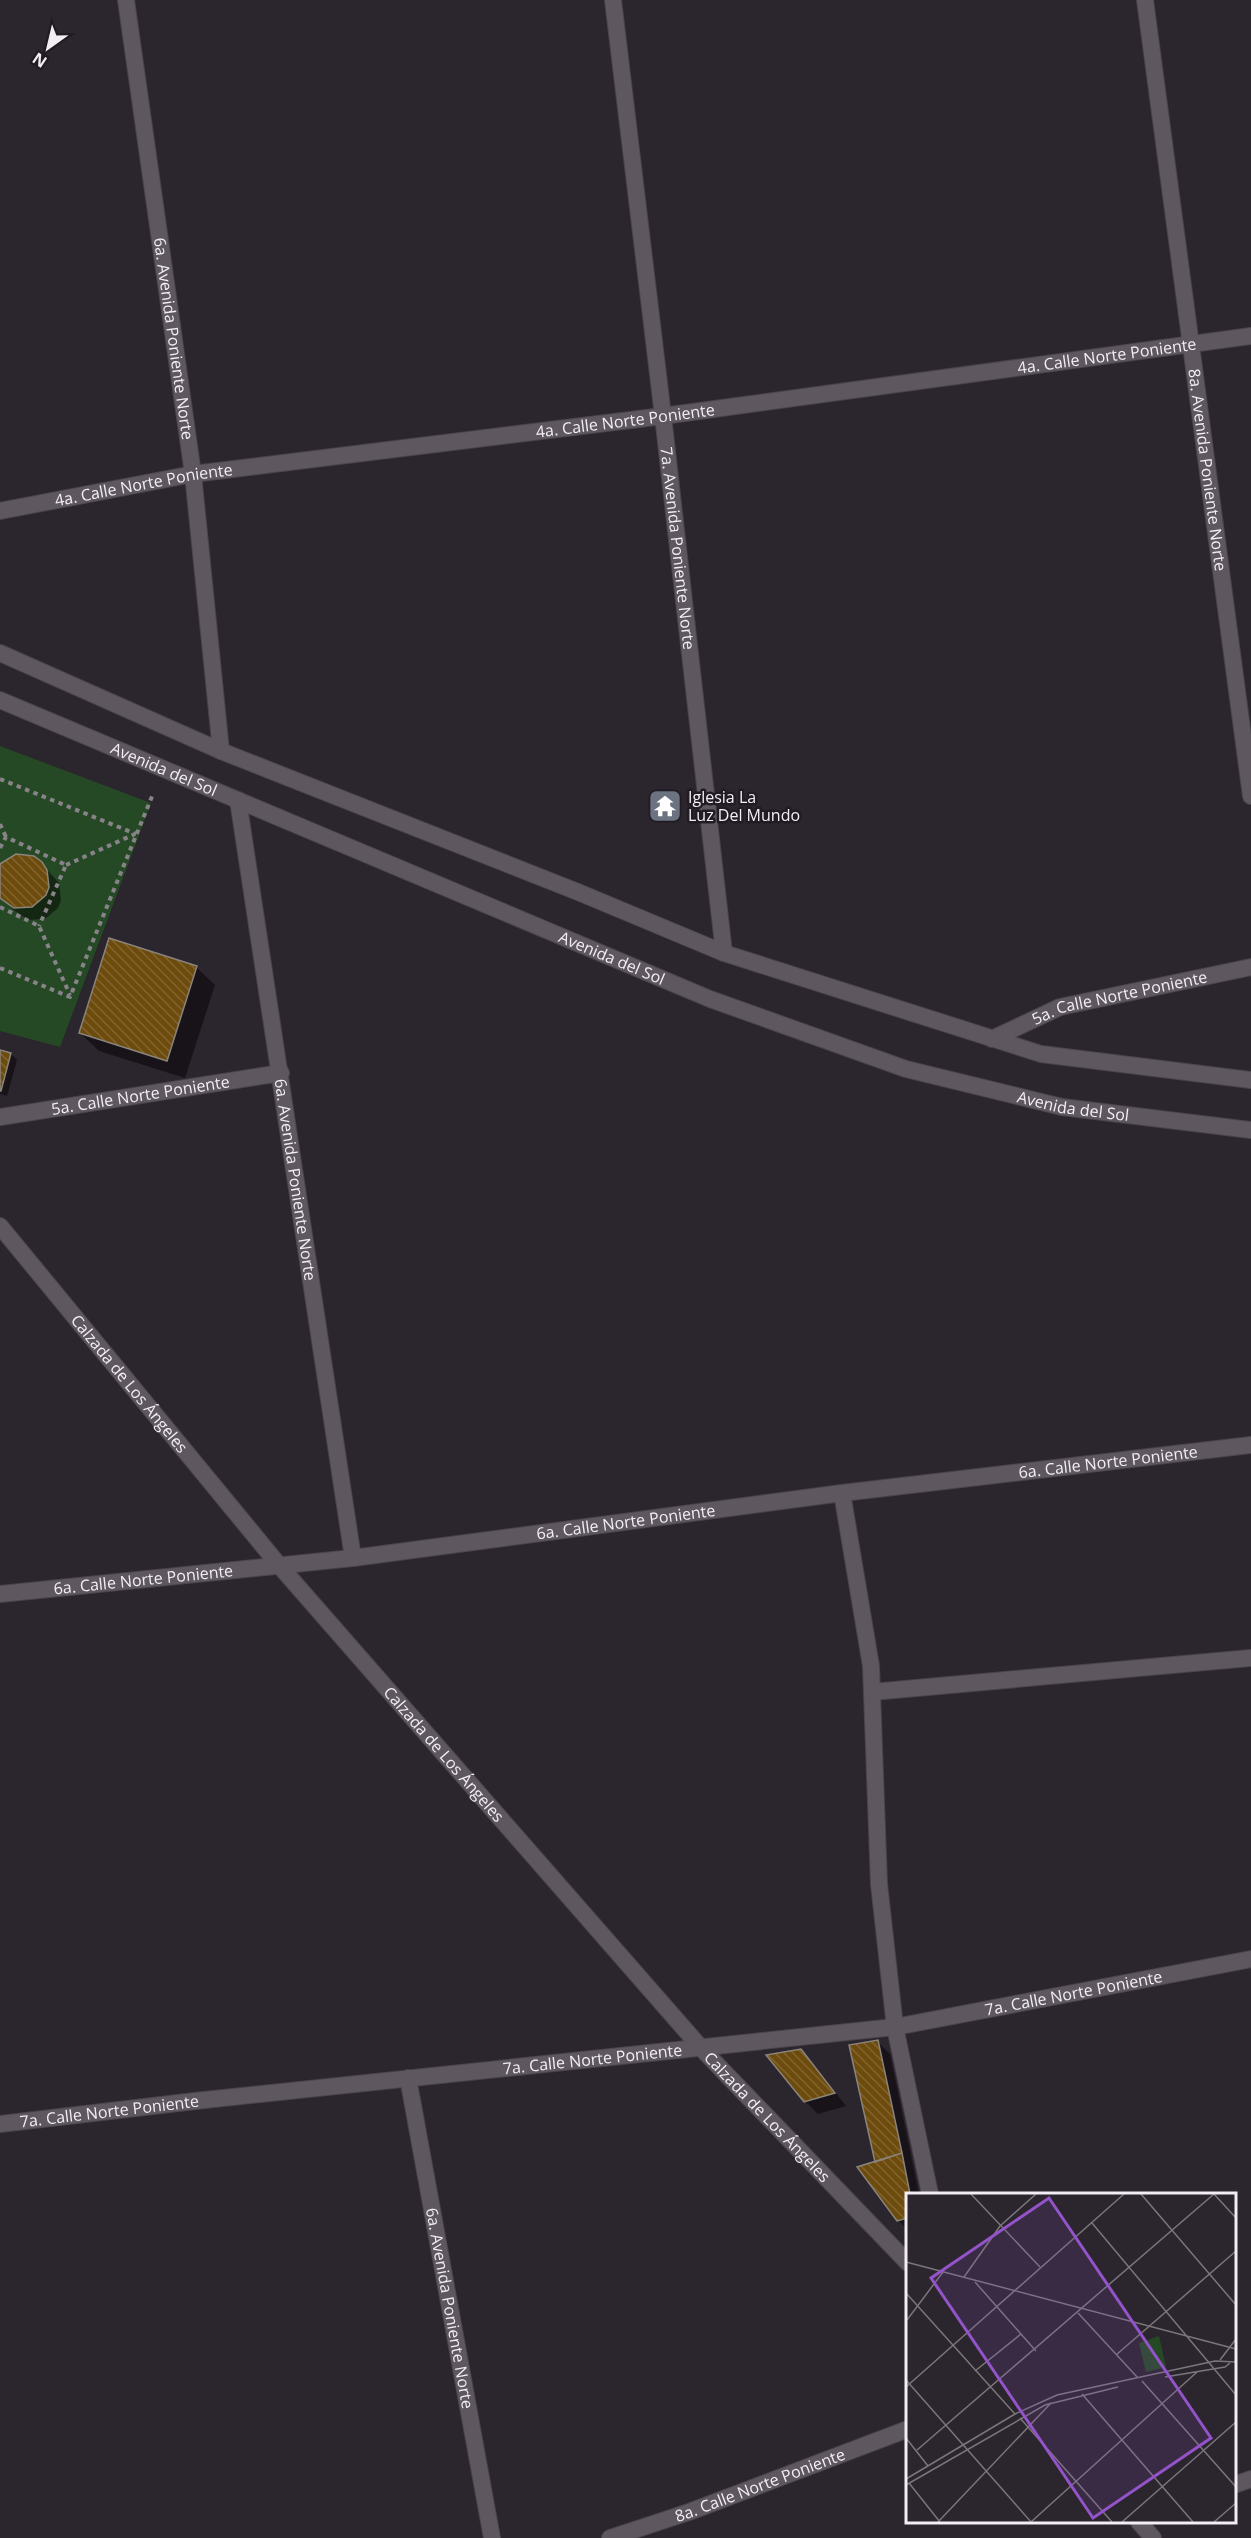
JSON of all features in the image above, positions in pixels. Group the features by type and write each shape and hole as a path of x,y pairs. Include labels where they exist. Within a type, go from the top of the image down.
{"street":[{"name":"6a. Avenida Poniente Norte","path":"126,0 193,474 221,751"},
{"name":"7a. Avenida Poniente Norte","path":"613,0 724,953"},
{"name":"8a. Avenida Poniente Norte","path":"1145,0 1251,796"},
{"name":"4a. Calle Norte Poniente","path":"0,511 193,474 663,416 1251,336"},
{"path":"0,653 221,751 578,892 724,953 1041,1054 1251,1080"},
{"name":"Avenida del Sol","path":"0,700 710,999 906,1069 1062,1107 1251,1130"},
{"name":"6a. Avenida Poniente Norte","path":"238,800 353,1558"},
{"name":"5a. Calle Norte Poniente","path":"992,1039 1060,1007 1251,967"},
{"name":"5a. Calle Norte Poniente","path":"0,1117 281,1073"},
{"name":"Calzada de Los Ángeles","path":"0,1227 278,1564 702,2049 906,2260"},
{"name":"6a. Calle Norte Poniente","path":"0,1594 353,1558 842,1493 1251,1445"},
{"path":"842,1493 871,1666 879,1884 894,2027 930,2193"},
{"path":"872,1692 1251,1658"},
{"name":"7a. Calle Norte Poniente","path":"0,2124 894,2027 1251,1959"},
{"name":"6a. Avenida Poniente Norte","path":"408,2078 492,2538"},
{"name":"8a. Calle Norte Poniente","path":"610,2538 689,2512 906,2431"},
{"path":"1236,2484 1251,2479"},
{"path":"1140,2523 1153,2538"}],"path":[{"path":"70,997 135,834 164,769"},
{"path":"0,779 135,834"},
{"path":"0,824 6,837 66,865"},
{"path":"39,926 66,865 135,834"},
{"path":"0,848 6,837"},
{"path":"0,907 39,926 70,997"},
{"path":"0,968 70,997"}],"green space":[{"path":"0,746 151,803 60,1047 0,1031"}],"building":[{"path":"16,854 34,856 47,870 49,887 46,895 32,907 14,908 0,898 0,864"},
{"path":"109,938 197,966 167,1061 79,1033"},
{"path":"0,1050 11,1053 1,1091 0,1091"},
{"path":"878,2040 902,2153 875,2162 849,2045"},
{"path":"801,2049 835,2093 804,2102 766,2055"},
{"path":"902,2153 910,2193 906,2193 906,2219 897,2221 857,2167"}],"place":[{"name":"Iglesia La Luz Del Mundo","path":"665,806"}]}
